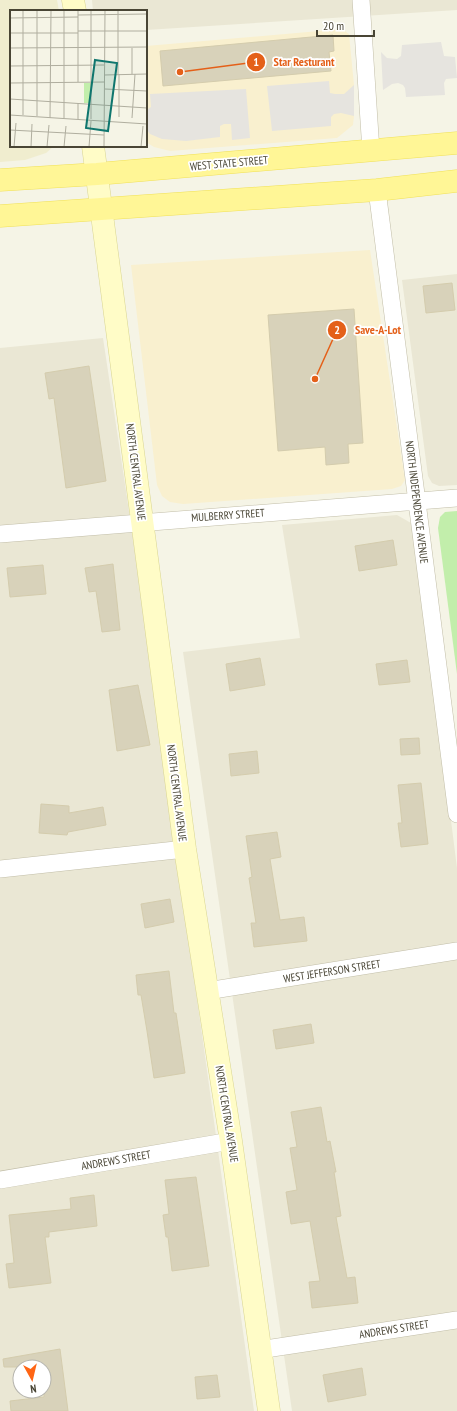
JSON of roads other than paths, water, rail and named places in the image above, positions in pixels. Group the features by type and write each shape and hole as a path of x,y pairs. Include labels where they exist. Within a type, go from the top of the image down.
{"main road":[{"path":"73,0 75,10"},
{"name":"WEST STATE STREET","path":"0,180 97,174 457,143"},
{"name":"NORTH CENTRAL AVENUE","path":"93,147 185,849 231,1141 269,1411"},
{"path":"0,216 377,190 457,181"}],"street":[{"path":"361,0 371,151"},
{"name":"NORTH INDEPENDENCE AVENUE","path":"377,190 457,814"},
{"name":"MULBERRY STREET","path":"0,534 457,498"},
{"path":"0,869 185,849"},
{"name":"WEST JEFFERSON STREET","path":"208,991 457,950"},
{"name":"ANDREWS STREET","path":"0,1180 231,1141"},
{"name":"ANDREWS STREET","path":"260,1350 457,1320"}],"place":[{"name":"Star Resturant","path":"180,72"},
{"name":"Save-A-Lot","path":"315,379"}]}
